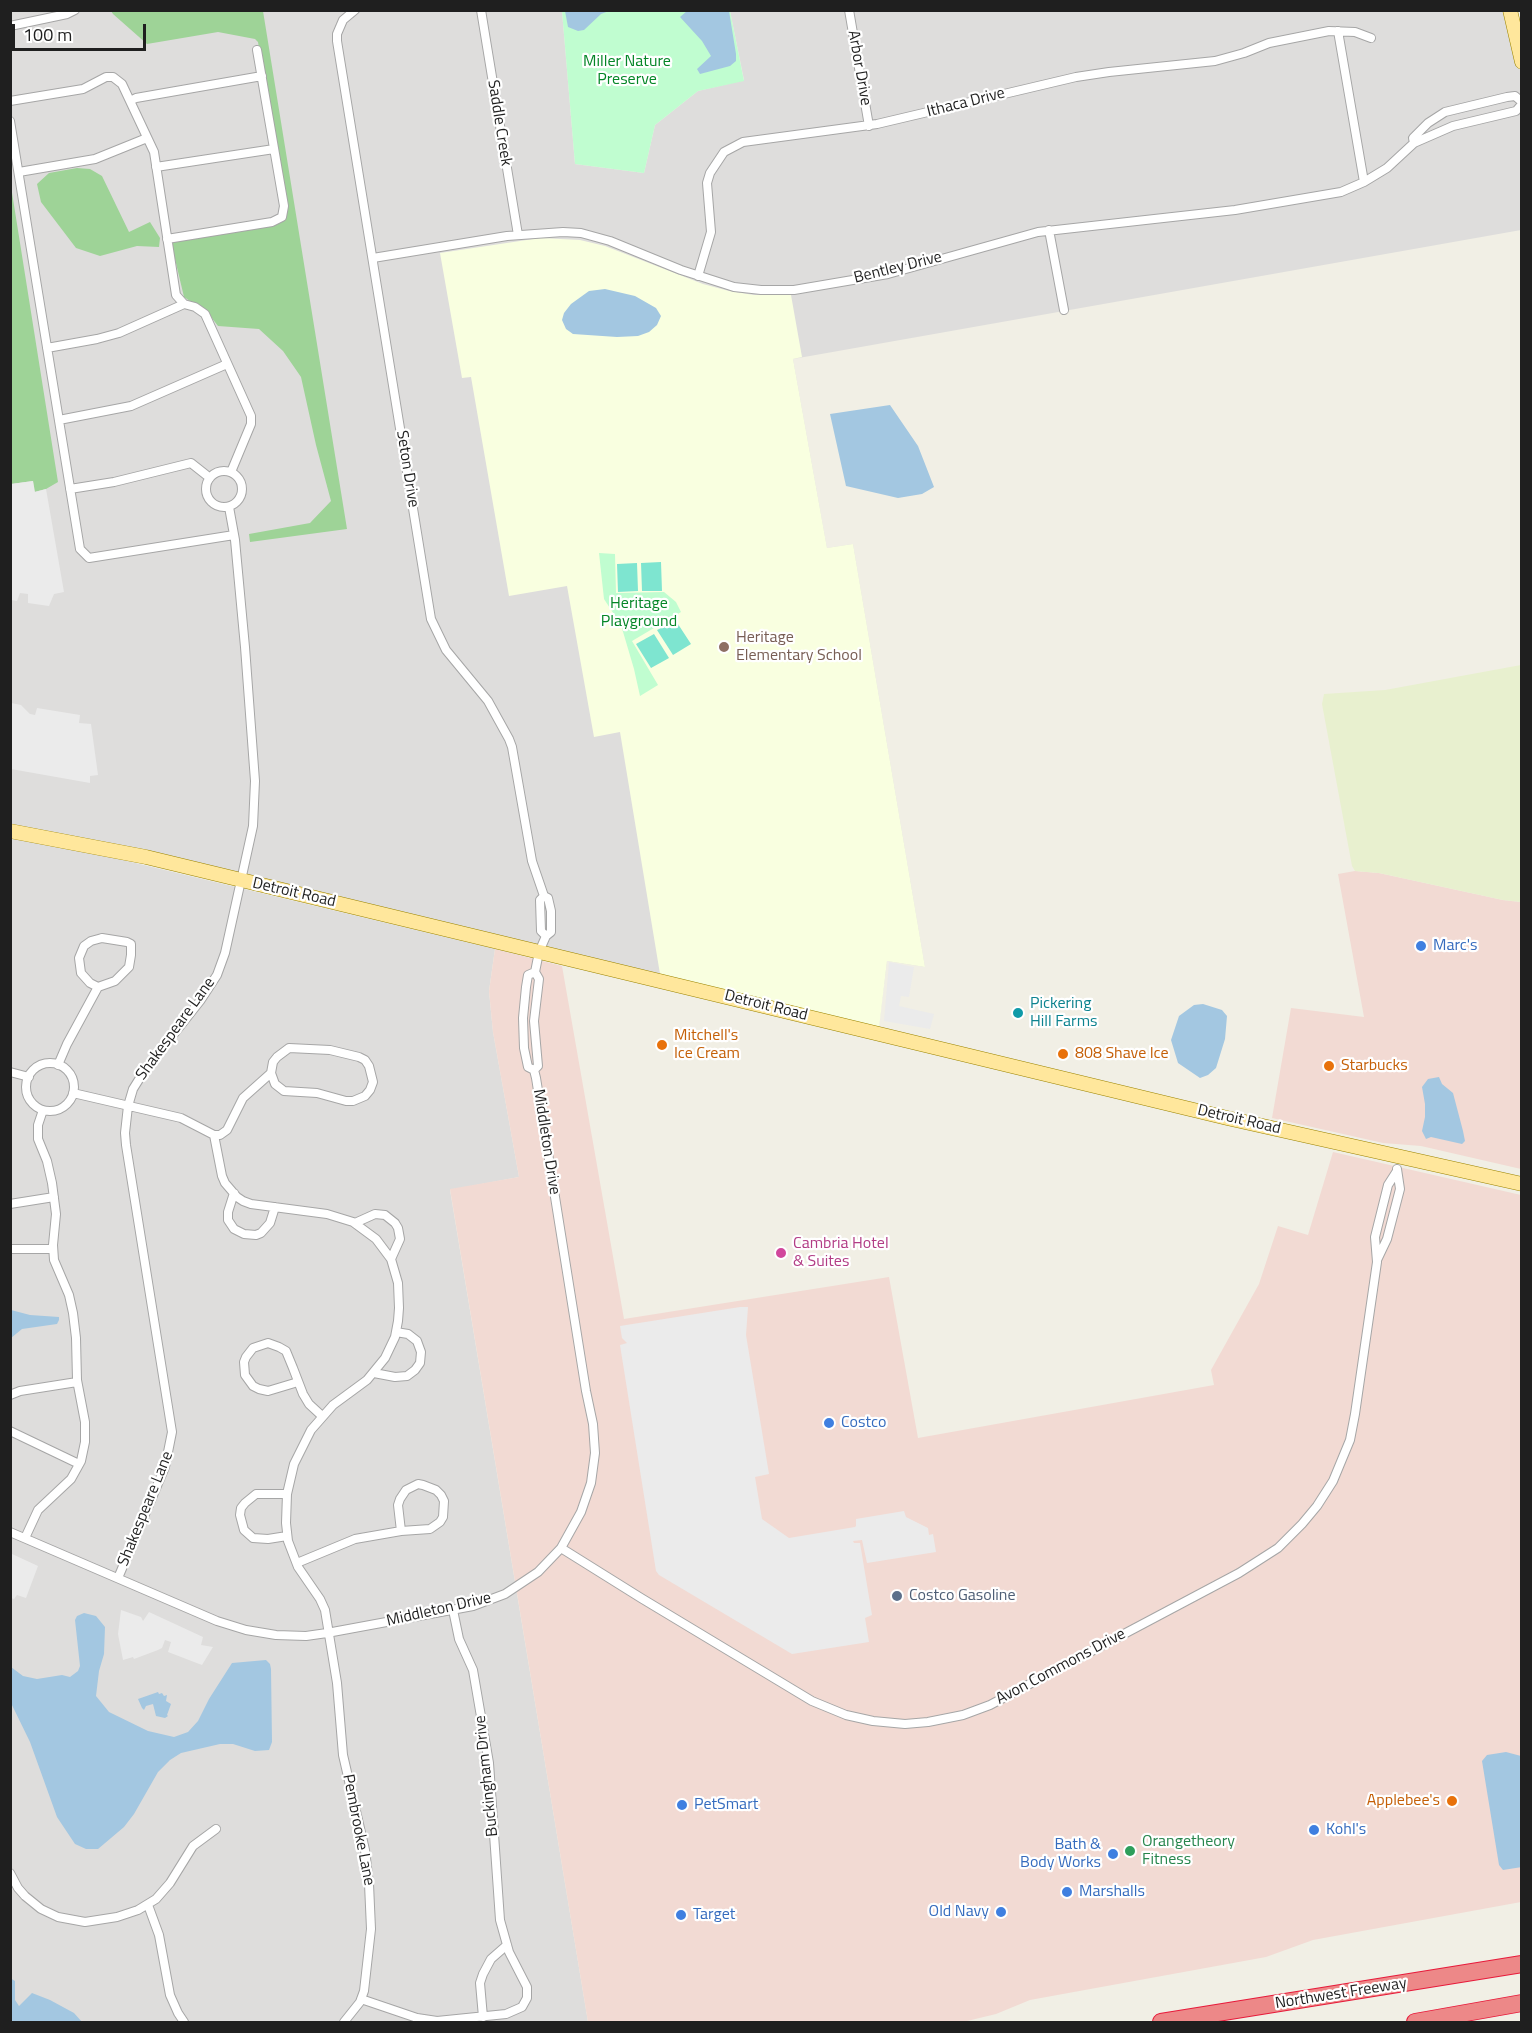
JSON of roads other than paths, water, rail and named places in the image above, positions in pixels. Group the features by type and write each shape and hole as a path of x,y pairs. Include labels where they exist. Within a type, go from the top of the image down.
{"highway":[{"name":"Northwest Freeway","path":"1161,2022 1521,1964"},
{"path":"1414,2022 1521,2003"}],"main road":[{"path":"1510,10 1521,62"},
{"name":"Detroit Road","path":"10,831 146,857 1227,1118 1521,1184"}],"street":[{"path":"10,26 67,14 75,10"},
{"name":"Seton Drive","path":"355,10 343,20 337,34 337,41 431,619 446,650 488,701 509,739 532,861 544,896 548,898 551,911 551,932 546,936 539,952"},
{"name":"Saddle Creek","path":"481,10 518,235"},
{"name":"Arbor Drive","path":"849,10 869,126"},
{"path":"1338,31 1364,182"},
{"name":"Ithaca Drive","path":"698,276 711,232 707,183 714,164 724,152 734,146 755,139 869,126 1076,77 1215,61 1269,43 1338,31 1355,32 1371,38"},
{"path":"167,239 272,222 282,217 284,206 257,50"},
{"path":"130,101 136,98 262,76"},
{"path":"10,101 83,89 106,77 113,77 122,84 154,152 176,295 184,304 195,307 205,314 251,416 251,424 231,472"},
{"name":"Bentley Drive","path":"373,258 518,235 562,232 595,237 698,276 746,289 794,290 888,274 1049,230 1235,210 1341,192 1364,182 1397,160 1414,143 1453,126 1516,111 1521,103 1515,96 1445,112 1428,123 1413,138 1414,143"},
{"path":"10,121 80,549 89,558 234,535"},
{"path":"19,172 95,159 147,138"},
{"path":"156,166 274,149"},
{"path":"1049,230 1064,310"},
{"path":"47,348 119,333 184,304"},
{"path":"59,420 131,406 227,364"},
{"path":"70,489 124,480 191,463 210,478"},
{"path":"219,472 231,472 240,481 242,490 239,500 229,507 219,507 210,500 206,488 210,478 219,472"},
{"name":"Shakespeare Lane","path":"118,1578 165,1467 172,1432 126,1145 128,1106 133,1089 142,1073 204,995 217,975 225,954 253,826 255,789 245,647 229,507"},
{"path":"58,1065 98,987 115,981 129,967 131,944 102,938 84,946 79,958 81,973 90,983 98,987"},
{"name":"Middleton Drive","path":"10,1532 217,1621 246,1630 290,1636 329,1633 485,1602 515,1588 538,1572 561,1548 586,1500 593,1467 594,1438 534,1070 538,1066 534,1021 539,980 535,972 539,952"},
{"path":"73,1093 189,1121 210,1135 214,1135 224,1133 243,1098 271,1073 273,1062 289,1048 330,1050 359,1057 365,1060 373,1073 373,1082 365,1096 346,1101 317,1093 284,1091 275,1084 271,1073"},
{"path":"42,1065 58,1065 66,1069 73,1079 73,1093 69,1102 60,1109 43,1110 30,1099 27,1088 29,1077 42,1065"},
{"path":"10,1072 29,1077"},
{"path":"25,1538 34,1516 68,1484 83,1453 86,1432 78,1382 76,1338 71,1302 54,1260 56,1214 54,1197 50,1171 38,1139 38,1125 43,1110"},
{"path":"214,1135 222,1176 243,1202 327,1214 355,1223 376,1239 391,1260 398,1283 396,1332 386,1358 374,1373 322,1416 311,1430 294,1464 287,1494 287,1536 268,1539 253,1538 244,1530 240,1515 245,1503 256,1494 287,1494"},
{"name":"Avon Commons Drive","path":"561,1548 812,1701 846,1715 873,1721 905,1724 963,1715 990,1705 1239,1573 1267,1556 1302,1524 1333,1481 1350,1440 1377,1262 1375,1237 1388,1185 1397,1172 1399,1157"},
{"path":"234,1193 228,1220 234,1228 244,1234 261,1233 270,1223 275,1208"},
{"path":"10,1204 54,1197"},
{"path":"355,1223 375,1214 385,1215 395,1223 400,1239 391,1260"},
{"path":"10,1248 53,1249"},
{"path":"374,1373 395,1377 407,1376 415,1371 420,1363 421,1352 417,1341 408,1334 396,1332"},
{"path":"298,1382 268,1391 259,1389 253,1386 245,1375 246,1357 253,1348 268,1343 286,1351 309,1404 322,1416"},
{"path":"10,1395 78,1382"},
{"path":"10,1431 79,1464"},
{"path":"297,1563 355,1539 401,1531 426,1530 435,1526 440,1522 444,1512 444,1500 436,1490 418,1484 406,1490 398,1505 401,1531"},
{"name":"Pembrooke Lane","path":"287,1536 297,1563 323,1605 337,1683 343,1755 365,1850 369,1884 370,1955 364,1991 361,1999 344,2022"},
{"name":"Buckingham Drive","path":"361,1999 428,2020 483,2017 515,2011 522,2007 527,1998 527,1986 507,1945 499,1913 489,1763 473,1670 459,1639 453,1610"},
{"path":"10,1873 18,1888 34,1904 49,1913 66,1920 98,1921 130,1914 148,1905 170,1883 193,1846 216,1829"},
{"path":"148,1905 159,1935 170,1995 184,2022"},
{"path":"483,2017 480,1983 491,1959 507,1945"}],"place":[{"name":"Heritage Elementary School","path":"724,647"},
{"name":"Marc's","path":"1421,946"},
{"name":"Pickering Hill Farms","path":"1018,1013"},
{"name":"Mitchell's Ice Cream","path":"662,1045"},
{"name":"808 Shave Ice","path":"1063,1054"},
{"name":"Starbucks","path":"1329,1066"},
{"name":"Cambria Hotel & Suites","path":"781,1253"},
{"name":"Costco","path":"829,1423"},
{"name":"Costco Gasoline","path":"897,1596"},
{"name":"Applebee's","path":"1452,1801"},
{"name":"PetSmart","path":"682,1805"},
{"name":"Kohl's","path":"1314,1830"},
{"name":"Orangetheory Fitness","path":"1130,1851"},
{"name":"Bath & Body Works","path":"1113,1854"},
{"name":"Marshalls","path":"1067,1892"},
{"name":"Old Navy","path":"1001,1912"},
{"name":"Target","path":"681,1915"}],"park label":[{"name":"Miller Nature Preserve","path":"627,71"},
{"name":"Heritage Playground","path":"639,613"}]}
